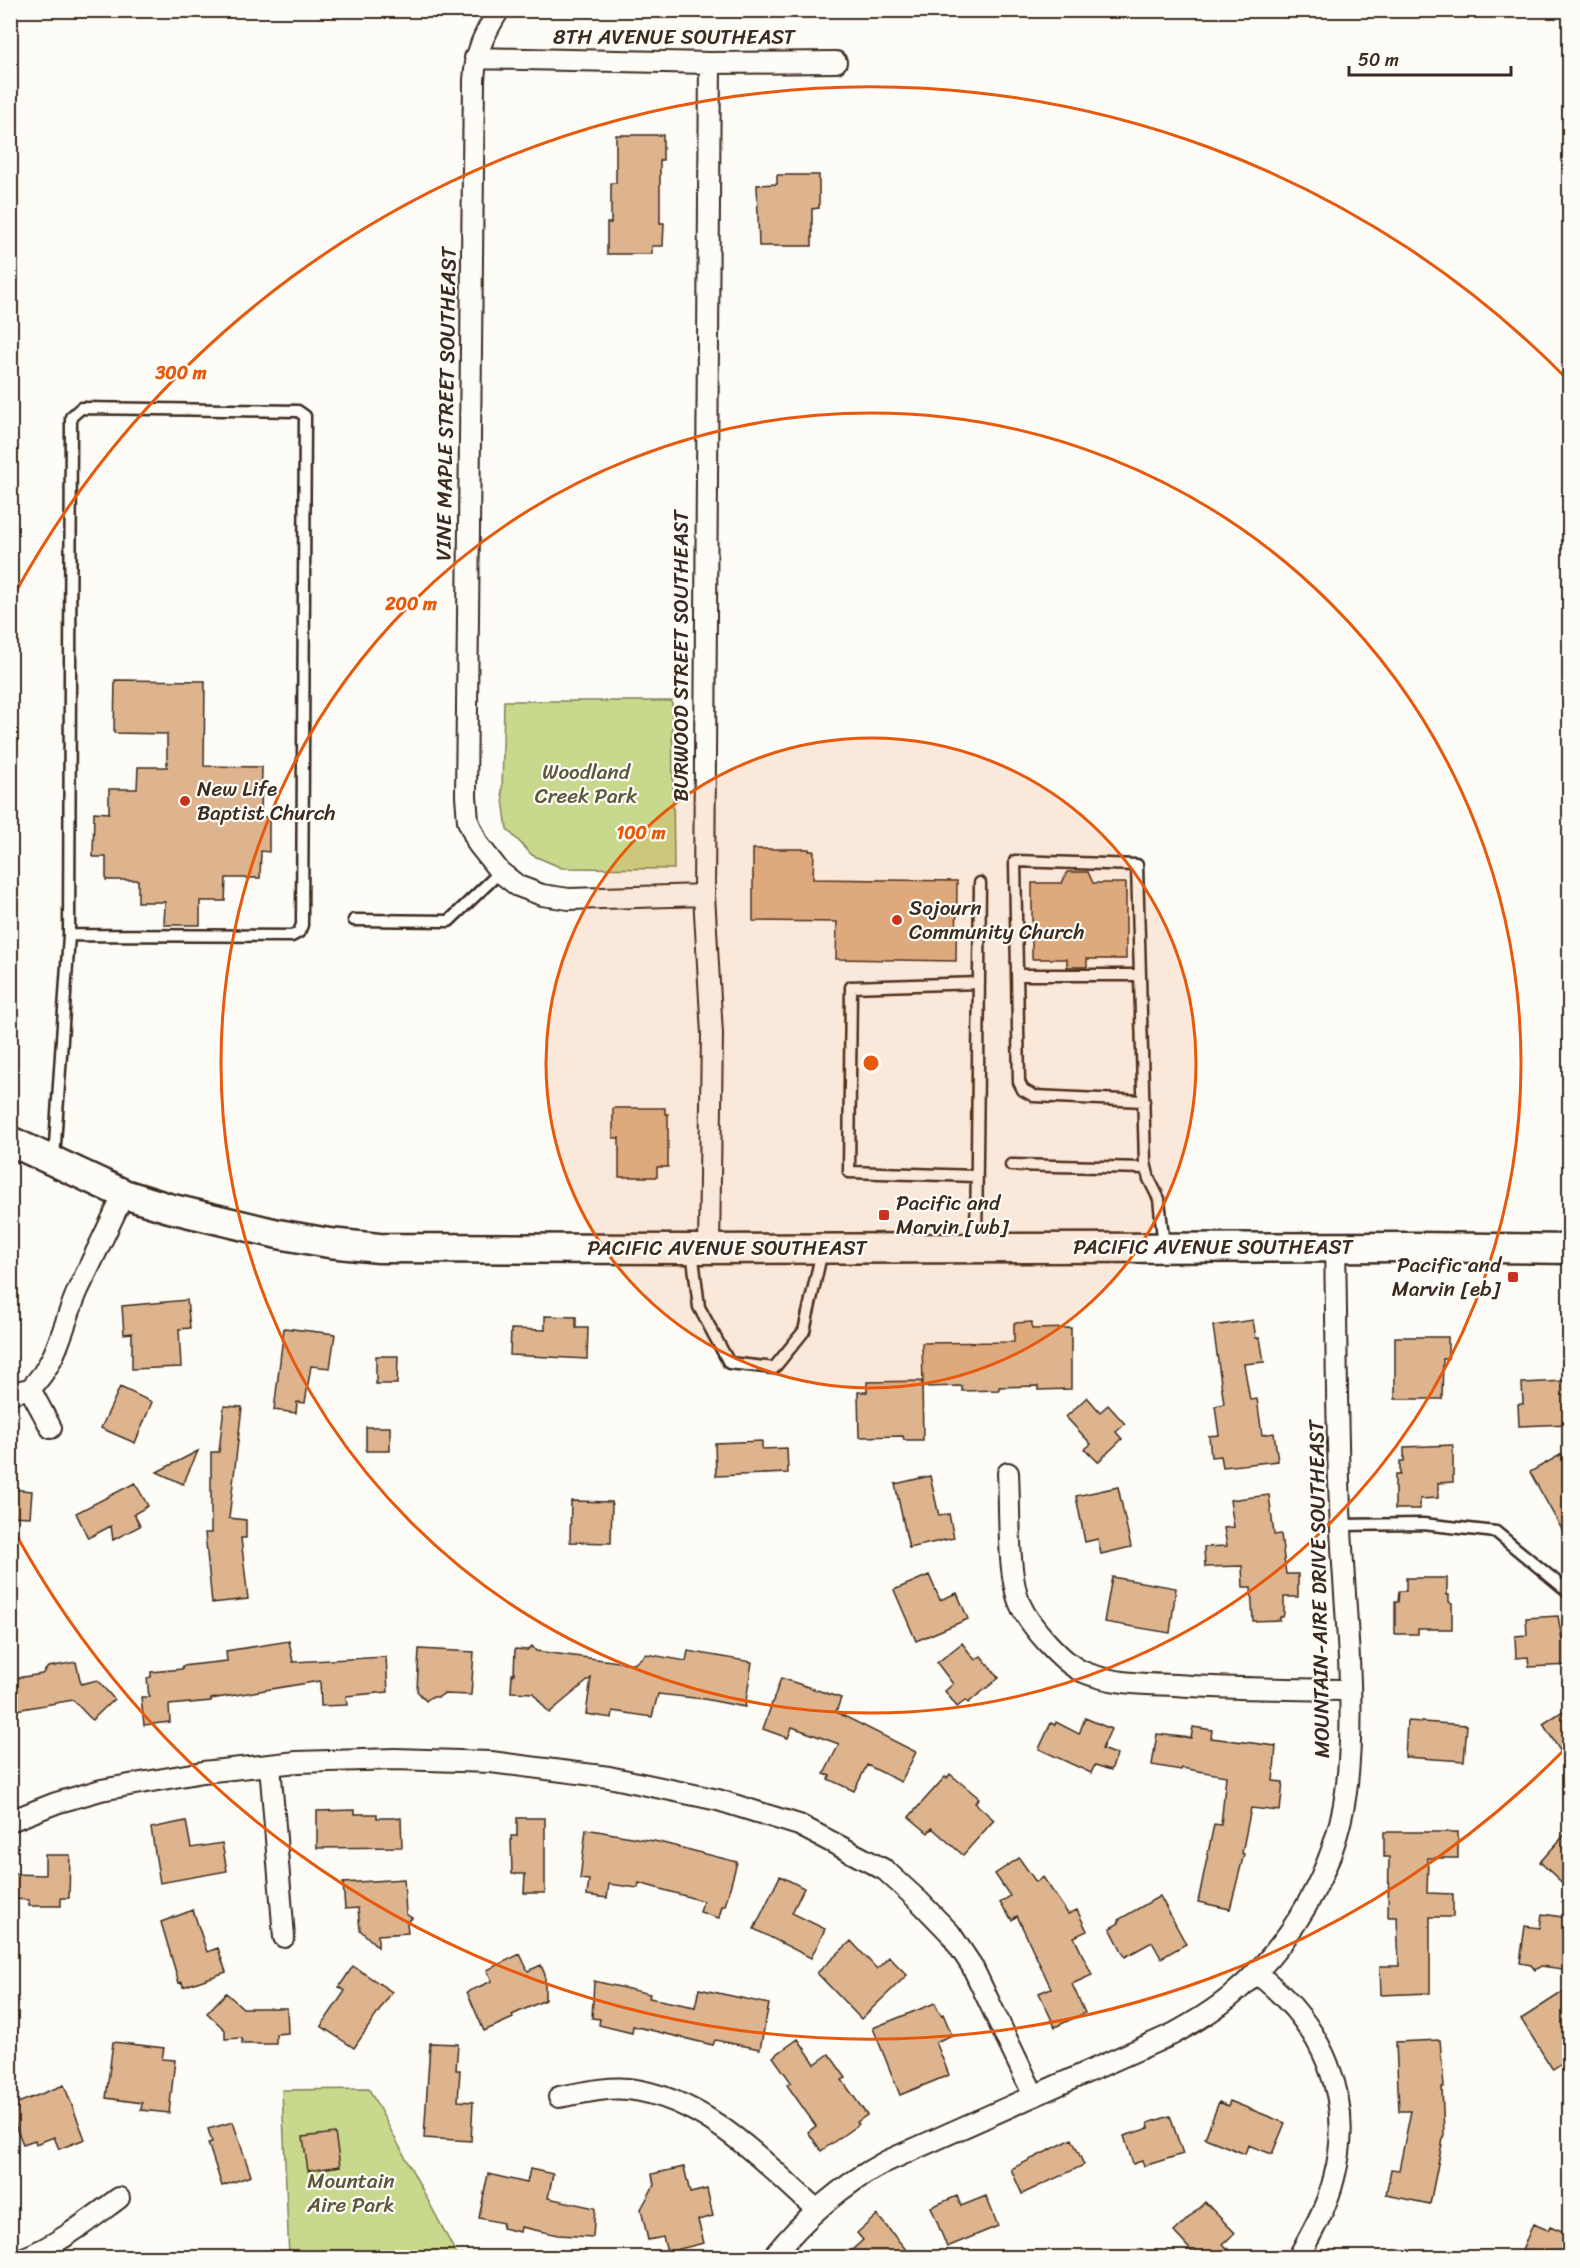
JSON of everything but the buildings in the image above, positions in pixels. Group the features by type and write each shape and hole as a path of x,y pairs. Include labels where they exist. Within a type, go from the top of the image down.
{"main road":[{"name":"PACIFIC AVENUE SOUTHEAST","path":"10,1141 124,1194 213,1220 329,1243 379,1248 1335,1247 1569,1249"}],"street":[{"name":"VINE MAPLE STREET SOUTHEAST","path":"499,10 483,36 476,58 466,796 468,821 478,844 500,872 518,886 542,895 569,899 704,895"},
{"name":"8TH AVENUE SOUTHEAST","path":"476,58 710,63 836,62"},
{"name":"BURWOOD STREET SOUTHEAST","path":"701,1249 712,1034 704,895 710,63"},
{"path":"51,1428 20,1391 44,1375 56,1351 78,1292 124,1194"},
{"name":"MOUNTAIN-AIRE DRIVE SOUTHEAST","path":"772,2258 816,2209 845,2186 885,2162 1173,2034 1212,2010 1256,1973 1298,1920 1320,1880 1336,1837 1346,1793 1349,1749 1349,1690 1340,1525 1335,1247"},
{"path":"1008,1473 1012,1556 1016,1590 1021,1605 1043,1637 1078,1670 1118,1682 1210,1687 1349,1690"},
{"path":"10,1821 57,1803 101,1790 203,1772 297,1762 395,1759 491,1762 609,1777 718,1800 799,1825 885,1870 950,1933 972,1966 1034,2096"},
{"path":"270,1765 284,1938"},
{"path":"1256,1973 1276,1988 1310,2027 1323,2050 1338,2100 1341,2126 1334,2178 1314,2230 1298,2258"},
{"path":"559,2097 601,2090 626,2089 658,2094 716,2122 816,2209"},
{"path":"24,2258 82,2225 119,2198"}],"lane":[{"path":"54,1163 69,934 71,417 81,408 298,411 305,416 302,925 299,932 292,936 69,934"},
{"path":"1144,1101 1034,1096 1023,1090 1019,1082 1015,861 1137,865 1146,1168 1159,1199 1164,1247"},
{"path":"354,920 449,921 500,872"},
{"path":"976,1248 980,883"},
{"path":"1018,975 1140,975"},
{"path":"976,1176 849,1172 851,987 979,983"},
{"path":"1011,1165 1146,1168"},
{"path":"701,1249 699,1307 729,1363 774,1368 804,1331 823,1248"},
{"path":"1340,1525 1423,1524 1496,1532 1569,1593"}],"green space":[{"name":"Woodland Creek Park","path":"504,701 672,701 674,869 562,868 532,855 507,829 502,792"},
{"name":"Mountain Aire Park","path":"369,2089 457,2255 587,2251 586,2257 289,2257 282,2090"}],"place":[{"name":"New Life Baptist Church","path":"185,801"},
{"name":"Sojourn Community Church","path":"897,920"},
{"name":"Pacific and Marvin [wb]","path":"884,1215"},
{"name":"Pacific and Marvin [eb]","path":"1513,1277"}]}
